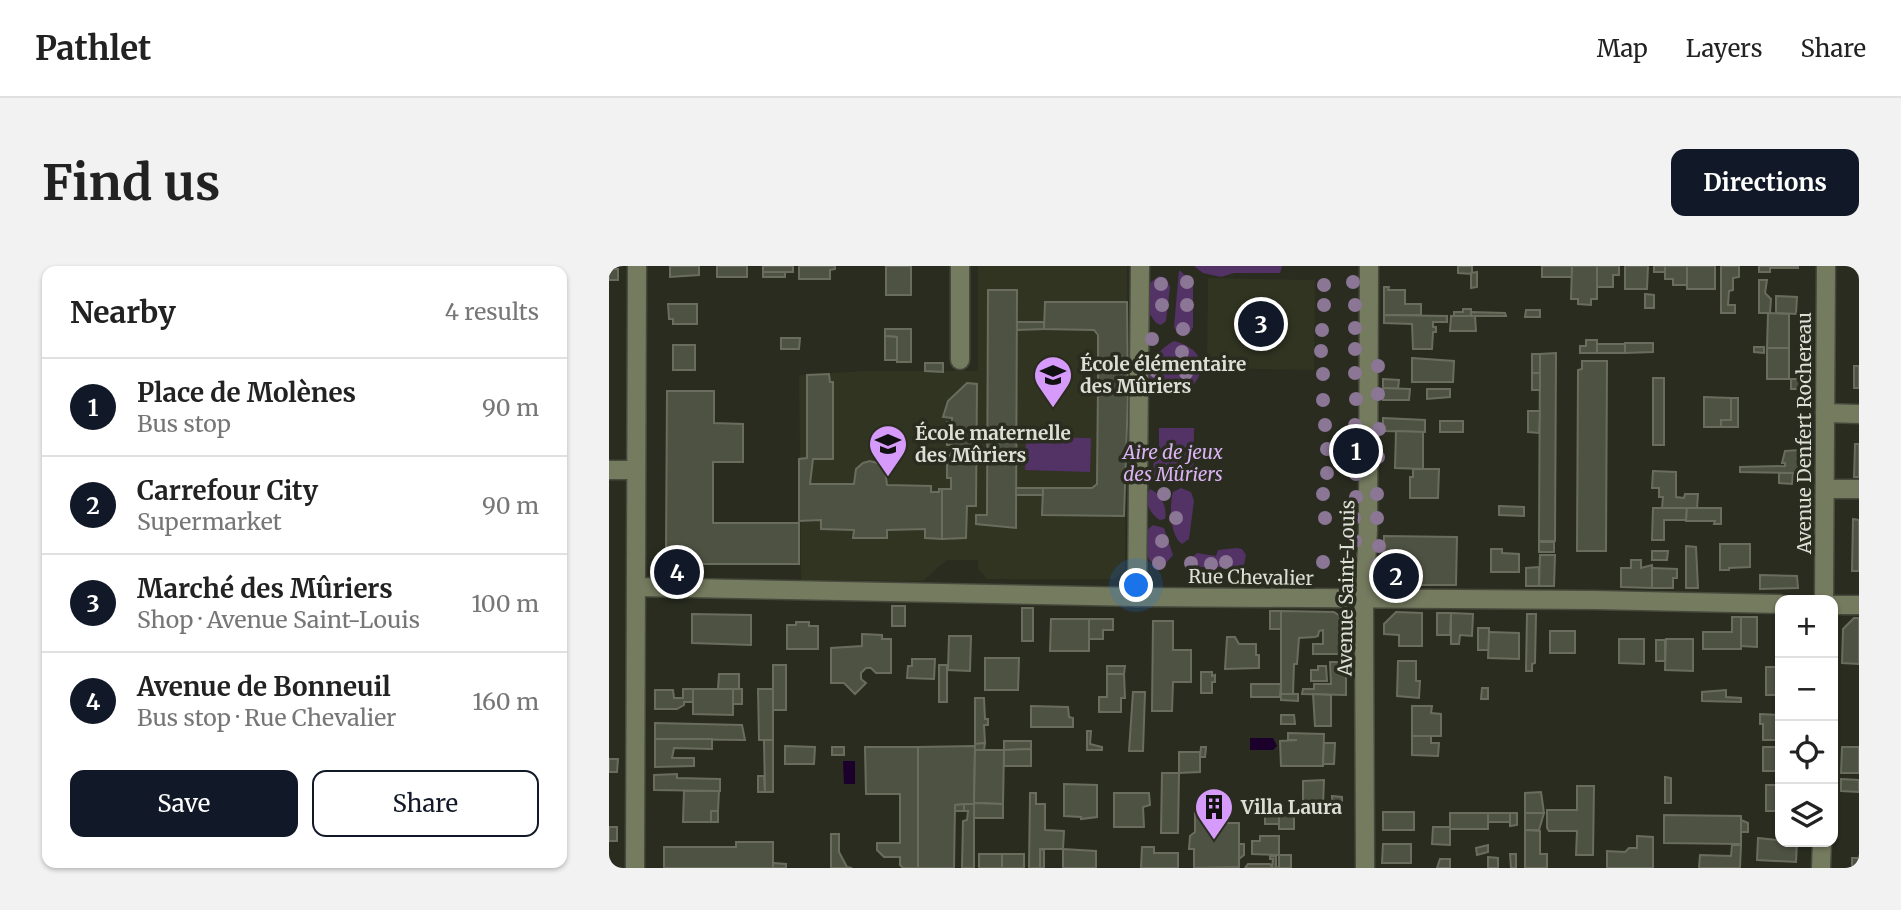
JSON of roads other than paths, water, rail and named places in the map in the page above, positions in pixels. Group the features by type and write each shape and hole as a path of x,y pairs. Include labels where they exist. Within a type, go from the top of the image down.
{"street":[{"path":"635,868 637,266"},
{"path":"960,266 960,360"},
{"path":"1137,597 1140,266"},
{"name":"Avenue Saint-Louis","path":"1365,868 1364,599 1368,530 1369,266"},
{"name":"Avenue Denfert Rochereau","path":"1824,595 1826,266"},
{"path":"1825,413 1859,414"},
{"path":"609,470 636,470"},
{"path":"1825,489 1859,489"},
{"name":"Rue Chevalier","path":"637,587 1137,597 1775,604"},
{"path":"1838,605 1859,606"},
{"path":"1821,868 1822,847"}],"place":[{"name":"Marché des Mûriers","path":"1261,324"},
{"name":"École élémentaire des Mûriers","path":"1053,409"},
{"name":"Place de Molènes","path":"1356,451"},
{"name":"École maternelle des Mûriers","path":"888,478"},
{"name":"Avenue de Bonneuil","path":"677,572"},
{"name":"Carrefour City","path":"1396,576"},
{"name":"Villa Laura","path":"1214,841"}],"park label":[{"name":"Aire de jeux des Mûriers","path":"1173,463"}]}
